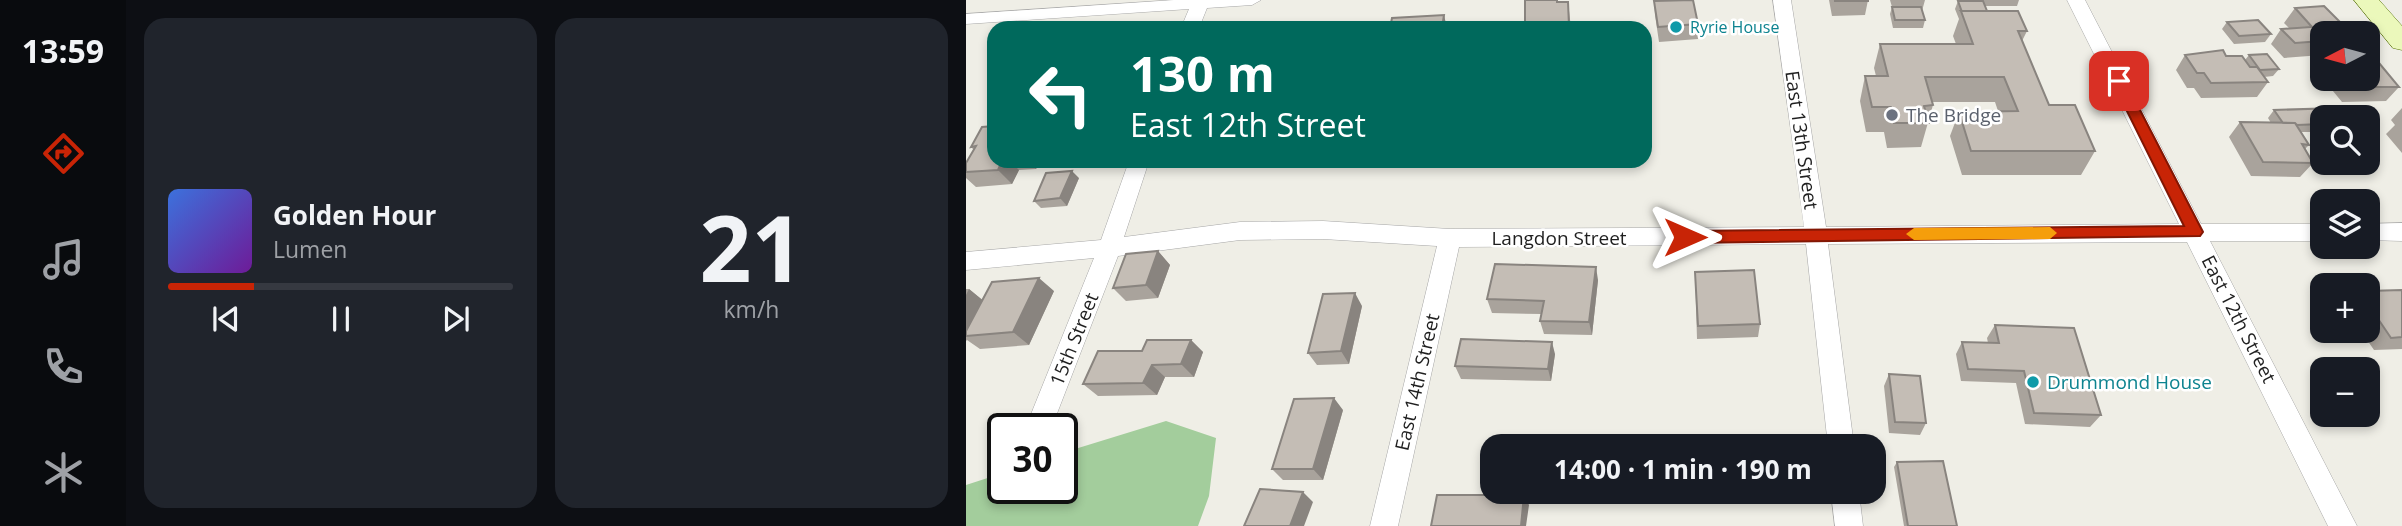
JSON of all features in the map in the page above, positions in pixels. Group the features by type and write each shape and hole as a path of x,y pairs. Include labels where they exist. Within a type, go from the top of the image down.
{"street":[{"path":"966,19 1252,0"},
{"name":"East 13th Street","path":"1782,0 1816,236 1840,434"},
{"name":"East 12th Street","path":"2076,0 2343,526"},
{"path":"2366,0 2402,42"},
{"path":"1196,21 1211,2"},
{"name":"15th Street","path":"1045,413 1093,294 1137,168"},
{"name":"Langdon Street","path":"966,261 1108,248 1240,231 1323,230 1450,239 2310,232"},
{"path":"2380,232 2402,232"},
{"name":"East 14th Street","path":"1384,526 1450,239"},
{"path":"1846,504 1849,526"}],"green space":[{"path":"1166,421 1216,438 1209,496 1198,526 966,526 966,485 987,478 987,504 1078,504 1078,448"}],"building":[{"path":"1525,0 1568,2 1569,21 1525,21"},
{"path":"1693,0 1698,24 1658,27 1654,1"},
{"path":"1868,0 1868,1 1835,1"},
{"path":"1958,1 1983,1 1987,11 1962,11"},
{"path":"2324,6 2339,21 2310,21 2310,25 2295,8"},
{"path":"1892,7 1921,7 1925,20 1895,20"},
{"path":"1961,11 2018,11 2027,31 2018,31 2049,105 2075,105 2095,151 1971,151 1959,112 2018,111 2004,77 1925,77 1933,105 1924,106 1929,123 1894,123 1891,107 1872,107 1865,76 1888,76 1880,44 1973,44"},
{"path":"1444,15 1443,21 1391,21 1392,18"},
{"path":"2258,20 2271,34 2239,36 2227,22"},
{"path":"2310,27 2310,42 2295,43 2281,29"},
{"path":"2223,50 2226,56 2242,56 2250,67 2257,67 2268,82 2211,83 2204,73 2197,73 2185,55"},
{"path":"2267,54 2279,69 2260,70 2249,55"},
{"path":"2380,64 2399,87 2380,87"},
{"path":"2310,109 2310,124 2283,123 2274,110"},
{"path":"2240,122 2295,123 2309,145 2302,144 2310,163 2263,162"},
{"path":"982,127 987,127 987,168 999,168 966,172 966,163 976,146 971,147"},
{"path":"1072,171 1060,198 1034,201 1046,173"},
{"path":"1158,251 1146,285 1113,288 1126,254"},
{"path":"1495,264 1596,267 1589,322 1540,321 1544,301 1487,299"},
{"path":"1754,270 1760,324 1698,326 1695,272"},
{"path":"1039,278 1013,332 966,336 966,331 992,282"},
{"path":"2402,290 2402,337 2391,338 2380,322 2380,291"},
{"path":"1355,293 1341,351 1308,353 1323,294"},
{"name":"Drummond House","path":"1995,325 2074,328 2101,415 2034,413 2024,371 1968,369 1962,342 1999,343"},
{"path":"1461,339 1552,342 1548,369 1455,366"},
{"path":"1147,340 1191,340 1181,364 1152,365 1143,383 1083,384 1098,351 1142,351"},
{"path":"1889,374 1920,376 1926,423 1895,422"},
{"path":"1334,398 1313,469 1272,469 1294,399"},
{"path":"1943,461 1957,526 1908,526 1897,462"},
{"path":"1260,489 1303,492 1290,526 1244,526"},
{"path":"1437,495 1480,495 1480,504 1523,504 1521,526 1431,526"}],"slow traffic":[{"path":"1914,234 2050,233"}],"place":[{"name":"Ryrie House","path":"1676,27"},
{"name":"The Bridge","path":"1892,115"},
{"name":"Drummond House","path":"2033,382"}],"route":[{"path":"1685,237 2195,232 2119,81"}]}
